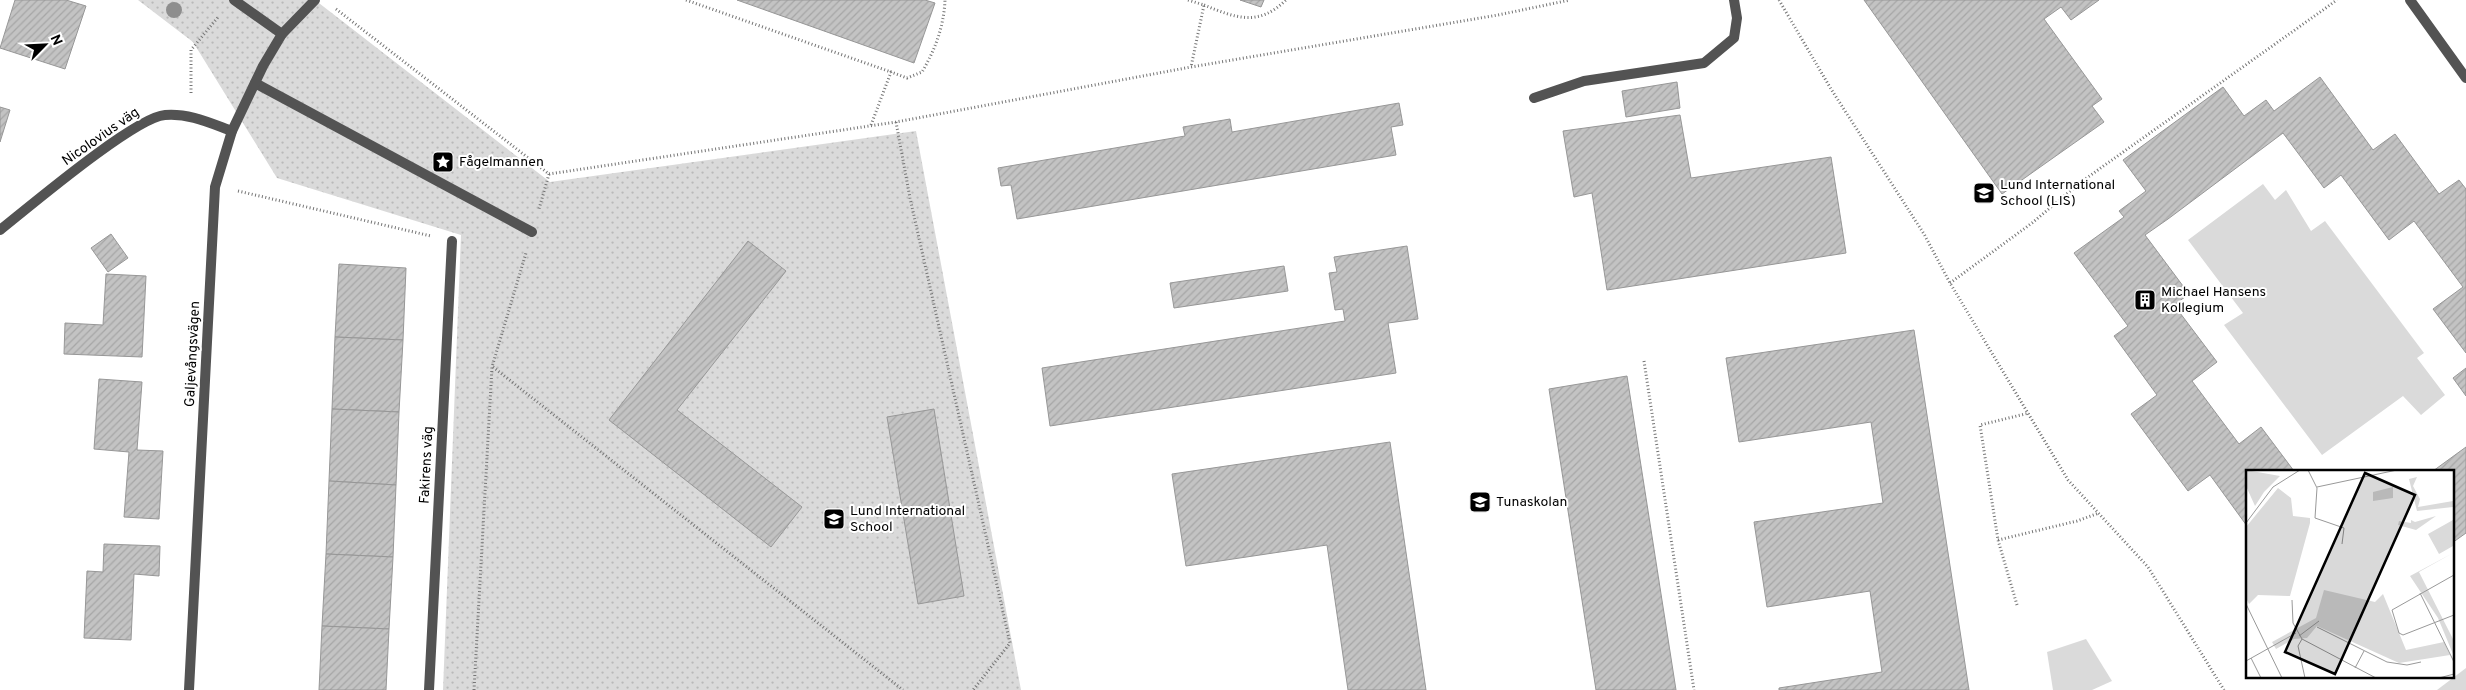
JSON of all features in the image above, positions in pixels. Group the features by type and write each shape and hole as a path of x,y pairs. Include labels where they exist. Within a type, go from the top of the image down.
{"street":[{"path":"234,0 282,34"},
{"name":"Galjevångsvägen","path":"189,690 215,187 232,131 255,83 282,34 315,0"},
{"path":"1534,98 1584,81 1704,63 1734,38 1736,18 1734,0"},
{"path":"2410,0 2466,78"},
{"path":"255,83 532,232"},
{"name":"Nicolovius väg","path":"0,230 142,122 164,115 191,116 232,131"},
{"name":"Fakirens väg","path":"429,690 452,241"}],"path":[{"path":"686,0 907,78 922,72 934,52 944,14 945,0"},
{"path":"1188,0 1231,16 1254,18 1273,12 1286,0"},
{"path":"331,6 549,174 896,122 1191,67 1498,15 1570,0"},
{"path":"1779,0 1831,89 1924,234 1950,283 2068,480 2148,567 2224,690"},
{"path":"1950,283 2032,223 2081,182 2337,0"},
{"path":"1191,67 1204,5"},
{"path":"191,116 191,50 219,16"},
{"path":"871,125 891,72"},
{"path":"896,122 910,198 1010,643 973,690"},
{"path":"474,690 492,366 549,174"},
{"path":"215,187 452,241"},
{"path":"1644,361 1694,690"},
{"path":"492,366 903,690"},
{"path":"2017,605 1998,540 1980,425 2028,413"},
{"path":"1998,540 2077,521 2100,513"}],"shaded area":[{"path":"138,0 315,0 550,182 916,131 1021,690 443,690 461,235 277,178 193,42"},
{"path":"2263,184 2275,200 2286,190 2311,231 2325,221 2424,353 2417,358 2445,395 2421,415 2403,396 2322,455 2224,325 2243,313 2188,240"},
{"path":"2086,639 2112,681 2092,690 2053,690 2047,652"},
{"path":"2466,668 2466,690 2437,690 2454,678"}],"building":[{"path":"15,0 66,0 86,6 65,69 0,48"},
{"path":"737,0 925,0 935,3 914,63"},
{"path":"1240,0 1264,0 1261,7"},
{"path":"1864,0 2099,0 2071,20 2061,7 2044,19 2102,99 2092,106 2104,122 2002,194"},
{"name":"Michael Hansens Kollegium","path":"2320,77 2373,150 2395,134 2439,194 2459,180 2466,189 2466,353 2433,309 2463,287 2414,221 2389,240 2341,175 2324,188 2283,133 2145,235 2189,294 2174,305 2217,362 2192,381 2239,444 2261,427 2293,470 2246,470 2246,525 2210,475 2188,491 2131,414 2157,395 2114,336 2128,326 2074,253 2124,217 2119,211 2146,191 2123,160 2223,87 2244,116 2266,100 2274,111"},
{"path":"1677,82 1680,108 1626,117 1622,91"},
{"path":"1399,103 1403,125 1391,127 1396,155 1017,219 1011,185 1001,186 998,168 1185,136 1183,127 1230,119 1232,132"},
{"path":"0,107 10,110 0,142"},
{"path":"1680,115 1691,178 1831,157 1846,253 1607,290 1592,193 1574,197 1563,131"},
{"path":"111,234 128,258 108,272 91,248"},
{"path":"748,241 786,271 677,410 802,507 771,547 609,420"},
{"path":"1407,246 1418,319 1388,323 1396,373 1050,426 1042,368 1345,321 1343,309 1335,310 1329,273 1337,272 1334,257"},
{"path":"339,264 406,268 403,340 335,337"},
{"path":"1284,266 1288,291 1174,308 1170,283"},
{"path":"106,274 146,276 142,357 64,354 65,323 103,325"},
{"path":"1914,330 1969,690 1779,690 1779,688 1882,672 1870,591 1767,607 1754,522 1883,503 1871,422 1739,442 1726,358"},
{"path":"335,337 403,340 399,412 332,409"},
{"path":"2466,368 2466,396 2453,378"},
{"path":"1627,376 1676,690 1596,690 1549,389"},
{"path":"99,379 142,382 137,450 163,451 159,519 124,517 129,452 94,449"},
{"path":"332,409 399,412 396,485 329,481"},
{"path":"934,409 964,596 918,604 887,417"},
{"path":"1390,442 1426,690 1348,690 1327,545 1186,566 1172,474"},
{"path":"2466,447 2466,533 2454,542 2454,470 2434,470"},
{"path":"329,481 396,485 393,557 326,554"},
{"path":"104,544 160,546 159,576 134,574 131,640 84,638 87,571 103,572"},
{"path":"326,554 393,557 389,629 322,626"},
{"path":"322,626 389,629 386,690 319,690"}],"place":[{"name":"Fågelmannen","path":"443,162"},
{"name":"Lund International School (LIS)","path":"1984,193"},
{"name":"Michael Hansens Kollegium","path":"2145,300"},
{"name":"Tunaskolan","path":"1480,502"},
{"name":"Lund International School","path":"834,519"}]}
